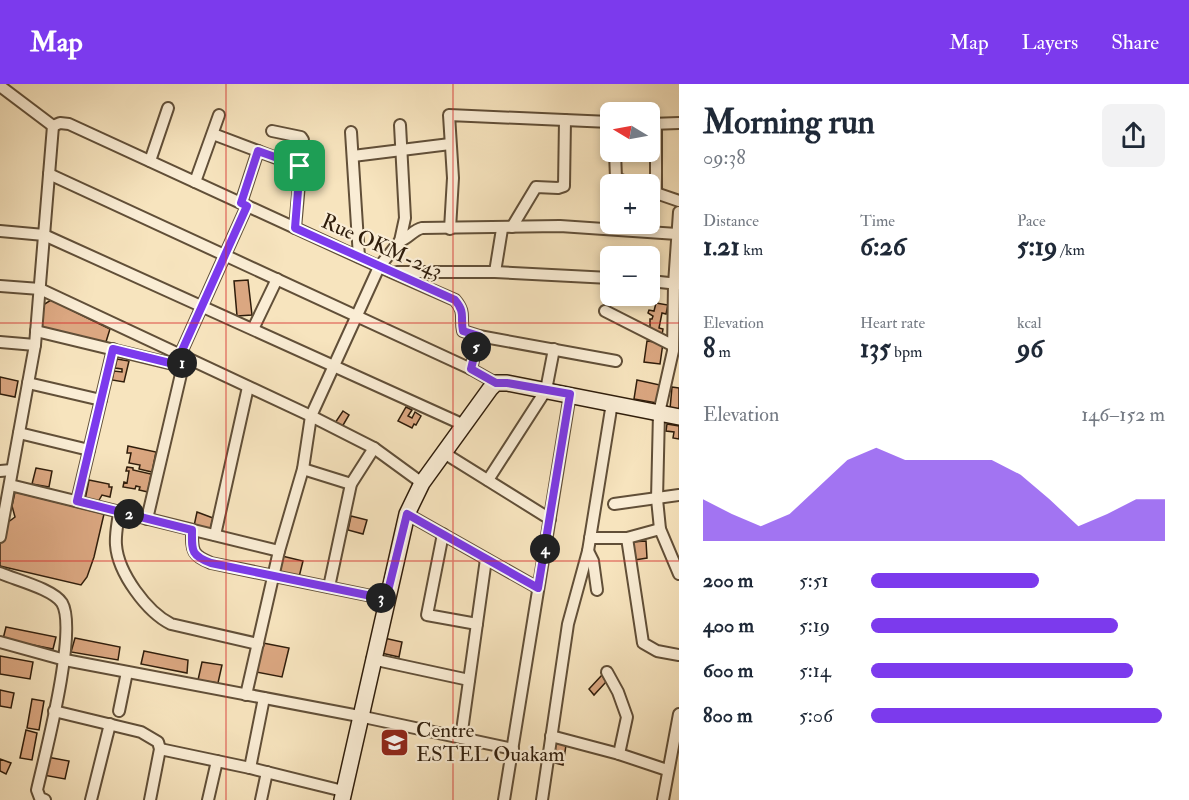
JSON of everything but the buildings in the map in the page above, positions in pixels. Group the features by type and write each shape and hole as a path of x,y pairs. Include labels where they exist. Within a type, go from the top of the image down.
{"street":[{"path":"0,86 53,126 35,345 0,537"},
{"path":"150,161 168,108"},
{"path":"195,182 219,115"},
{"path":"450,229 453,178 449,115 600,122"},
{"path":"495,272 507,228 536,187 564,186 565,120"},
{"name":"Rue OKM-243","path":"53,126 60,123 69,124 455,300 464,316 461,324 463,331 479,336"},
{"path":"660,124 679,123"},
{"path":"246,695 279,551 303,469 311,416 379,267 400,241 405,218 400,125"},
{"path":"272,131 301,137 303,140 295,228"},
{"path":"351,132 358,257"},
{"path":"213,134 300,166"},
{"path":"353,156 450,144"},
{"path":"147,519 182,359 244,205 258,151"},
{"path":"49,174 471,369 496,383 570,394 679,417"},
{"path":"660,194 679,201"},
{"path":"679,212 675,348 659,413 657,499 660,529 679,574"},
{"path":"400,241 417,230 560,226 677,234"},
{"path":"0,231 44,235 464,425"},
{"path":"391,272 495,272 600,277"},
{"path":"253,329 277,279"},
{"path":"660,282 677,284"},
{"path":"0,286 40,289 182,359 311,416 374,448 423,483"},
{"path":"605,310 675,348"},
{"path":"36,331 113,349 182,359"},
{"path":"471,369 479,336 616,361"},
{"path":"0,342 35,345"},
{"path":"77,501 113,349"},
{"path":"488,480 546,390 554,349"},
{"path":"28,383 101,400"},
{"path":"160,749 267,772 342,795 407,514 423,483 496,383"},
{"path":"215,535 248,387"},
{"path":"504,800 570,394"},
{"path":"542,800 568,624 588,551 612,403"},
{"path":"19,433 89,450"},
{"path":"328,587 351,484 374,448"},
{"path":"444,453 550,519"},
{"path":"303,469 351,484"},
{"path":"0,471 12,470"},
{"path":"10,485 279,551"},
{"path":"614,504 679,495"},
{"path":"119,512 116,545 124,573 160,618 171,624 258,644"},
{"path":"407,514 538,588"},
{"path":"590,538 627,537 660,529"},
{"path":"192,530 192,549 197,557 211,563 386,599"},
{"path":"443,534 427,615 477,624"},
{"path":"627,537 643,643 657,651 679,655"},
{"path":"588,551 593,561 597,590"},
{"path":"461,738 486,559"},
{"path":"0,573 54,595 61,602 65,612 65,660 37,790 40,798 45,800"},
{"path":"0,642 65,660 359,716 513,749"},
{"path":"372,659 469,680"},
{"path":"119,711 127,672"},
{"path":"607,672 618,692 627,717 619,754"},
{"path":"250,768 264,698"},
{"path":"54,711 110,724 151,736 158,741 160,749 150,800"},
{"path":"663,800 667,770 677,735 679,714"},
{"path":"92,800 110,724"},
{"path":"551,736 619,754 667,770"},
{"path":"208,800 217,761"},
{"path":"261,800 267,772"}],"place":[{"name":"Centre ESTEL Ouakam","path":"395,742"}],"route":[{"path":"258,151 300,166 295,228 455,300 464,316 461,324 463,331 479,336 471,369 496,383 570,394 538,588 407,514 386,599 211,563 197,557 192,549 192,530 77,501 113,349 182,366 185,357 180,355 247,206 241,203 258,151"}]}
